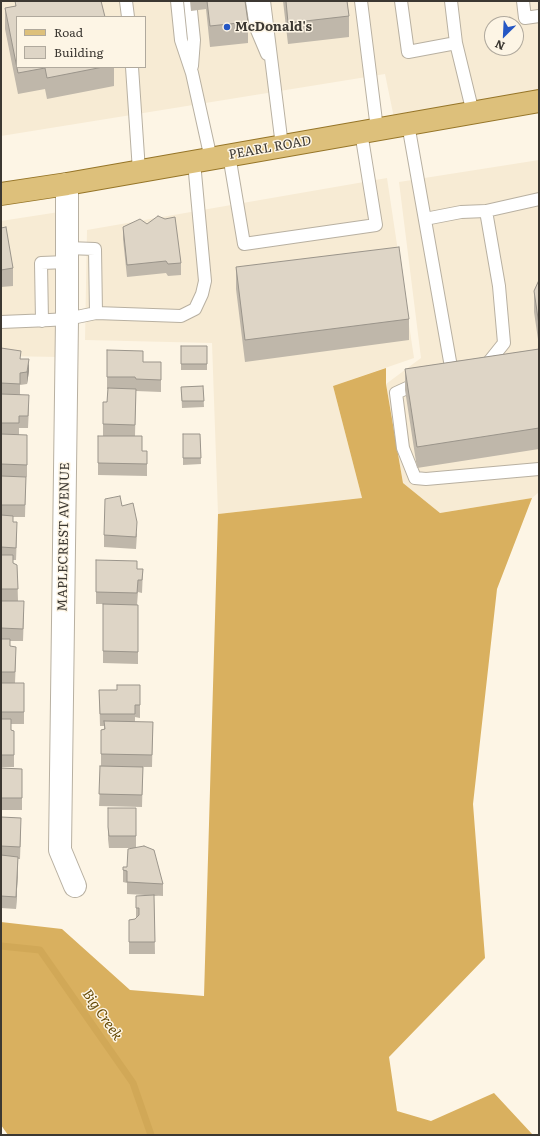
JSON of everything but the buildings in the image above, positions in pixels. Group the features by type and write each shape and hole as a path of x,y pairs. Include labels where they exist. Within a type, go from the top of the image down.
{"main road":[{"name":"PEARL ROAD","path":"1,194 211,159 539,101"}],"street":[{"name":"MAPLECREST AVENUE","path":"66,184 67,318 60,850 75,886"}],"lane":[{"path":"126,1 128,16"},
{"path":"177,1 181,40 192,73 211,159 244,244 376,225 361,1"},
{"path":"190,1 194,40 192,73"},
{"path":"252,1 256,28 273,66"},
{"path":"264,1 282,146"},
{"path":"401,1 408,52 456,43"},
{"path":"451,1 456,43 472,113"},
{"path":"523,1 525,18 539,16"},
{"path":"132,68 138,171"},
{"path":"408,124 451,367"},
{"path":"1,322 67,318 96,313 181,316 195,309 202,294 205,281 211,159"},
{"path":"425,219 461,212 486,210 539,199"},
{"path":"486,210 499,286 504,343 482,371 451,367 396,393 403,448 414,478 426,479 539,469"},
{"path":"42,320 42,263 67,255 95,249 96,313"}],"shaded area":[{"path":"1,1 539,1 539,93 394,118 385,74 1,136"},
{"path":"539,160 539,492 532,498 440,513 403,483 386,384 421,358 399,182"},
{"path":"387,178 414,358 333,386 362,498 218,514 212,343 85,340 87,230"},
{"path":"59,212 60,357 1,356 1,221"},
{"path":"386,368 386,384 403,483 440,513 532,498 497,589 473,804 485,958 389,1057 397,1111 431,1121 494,1093 533,1135 8,1135 1,1125 1,922 62,929 130,990 204,996 218,514 362,498 333,386"}],"waterway":[{"name":"Big Creek","path":"1,946 40,950 133,1083 151,1135"}],"place":[{"name":"McDonald's","path":"227,27"}]}
